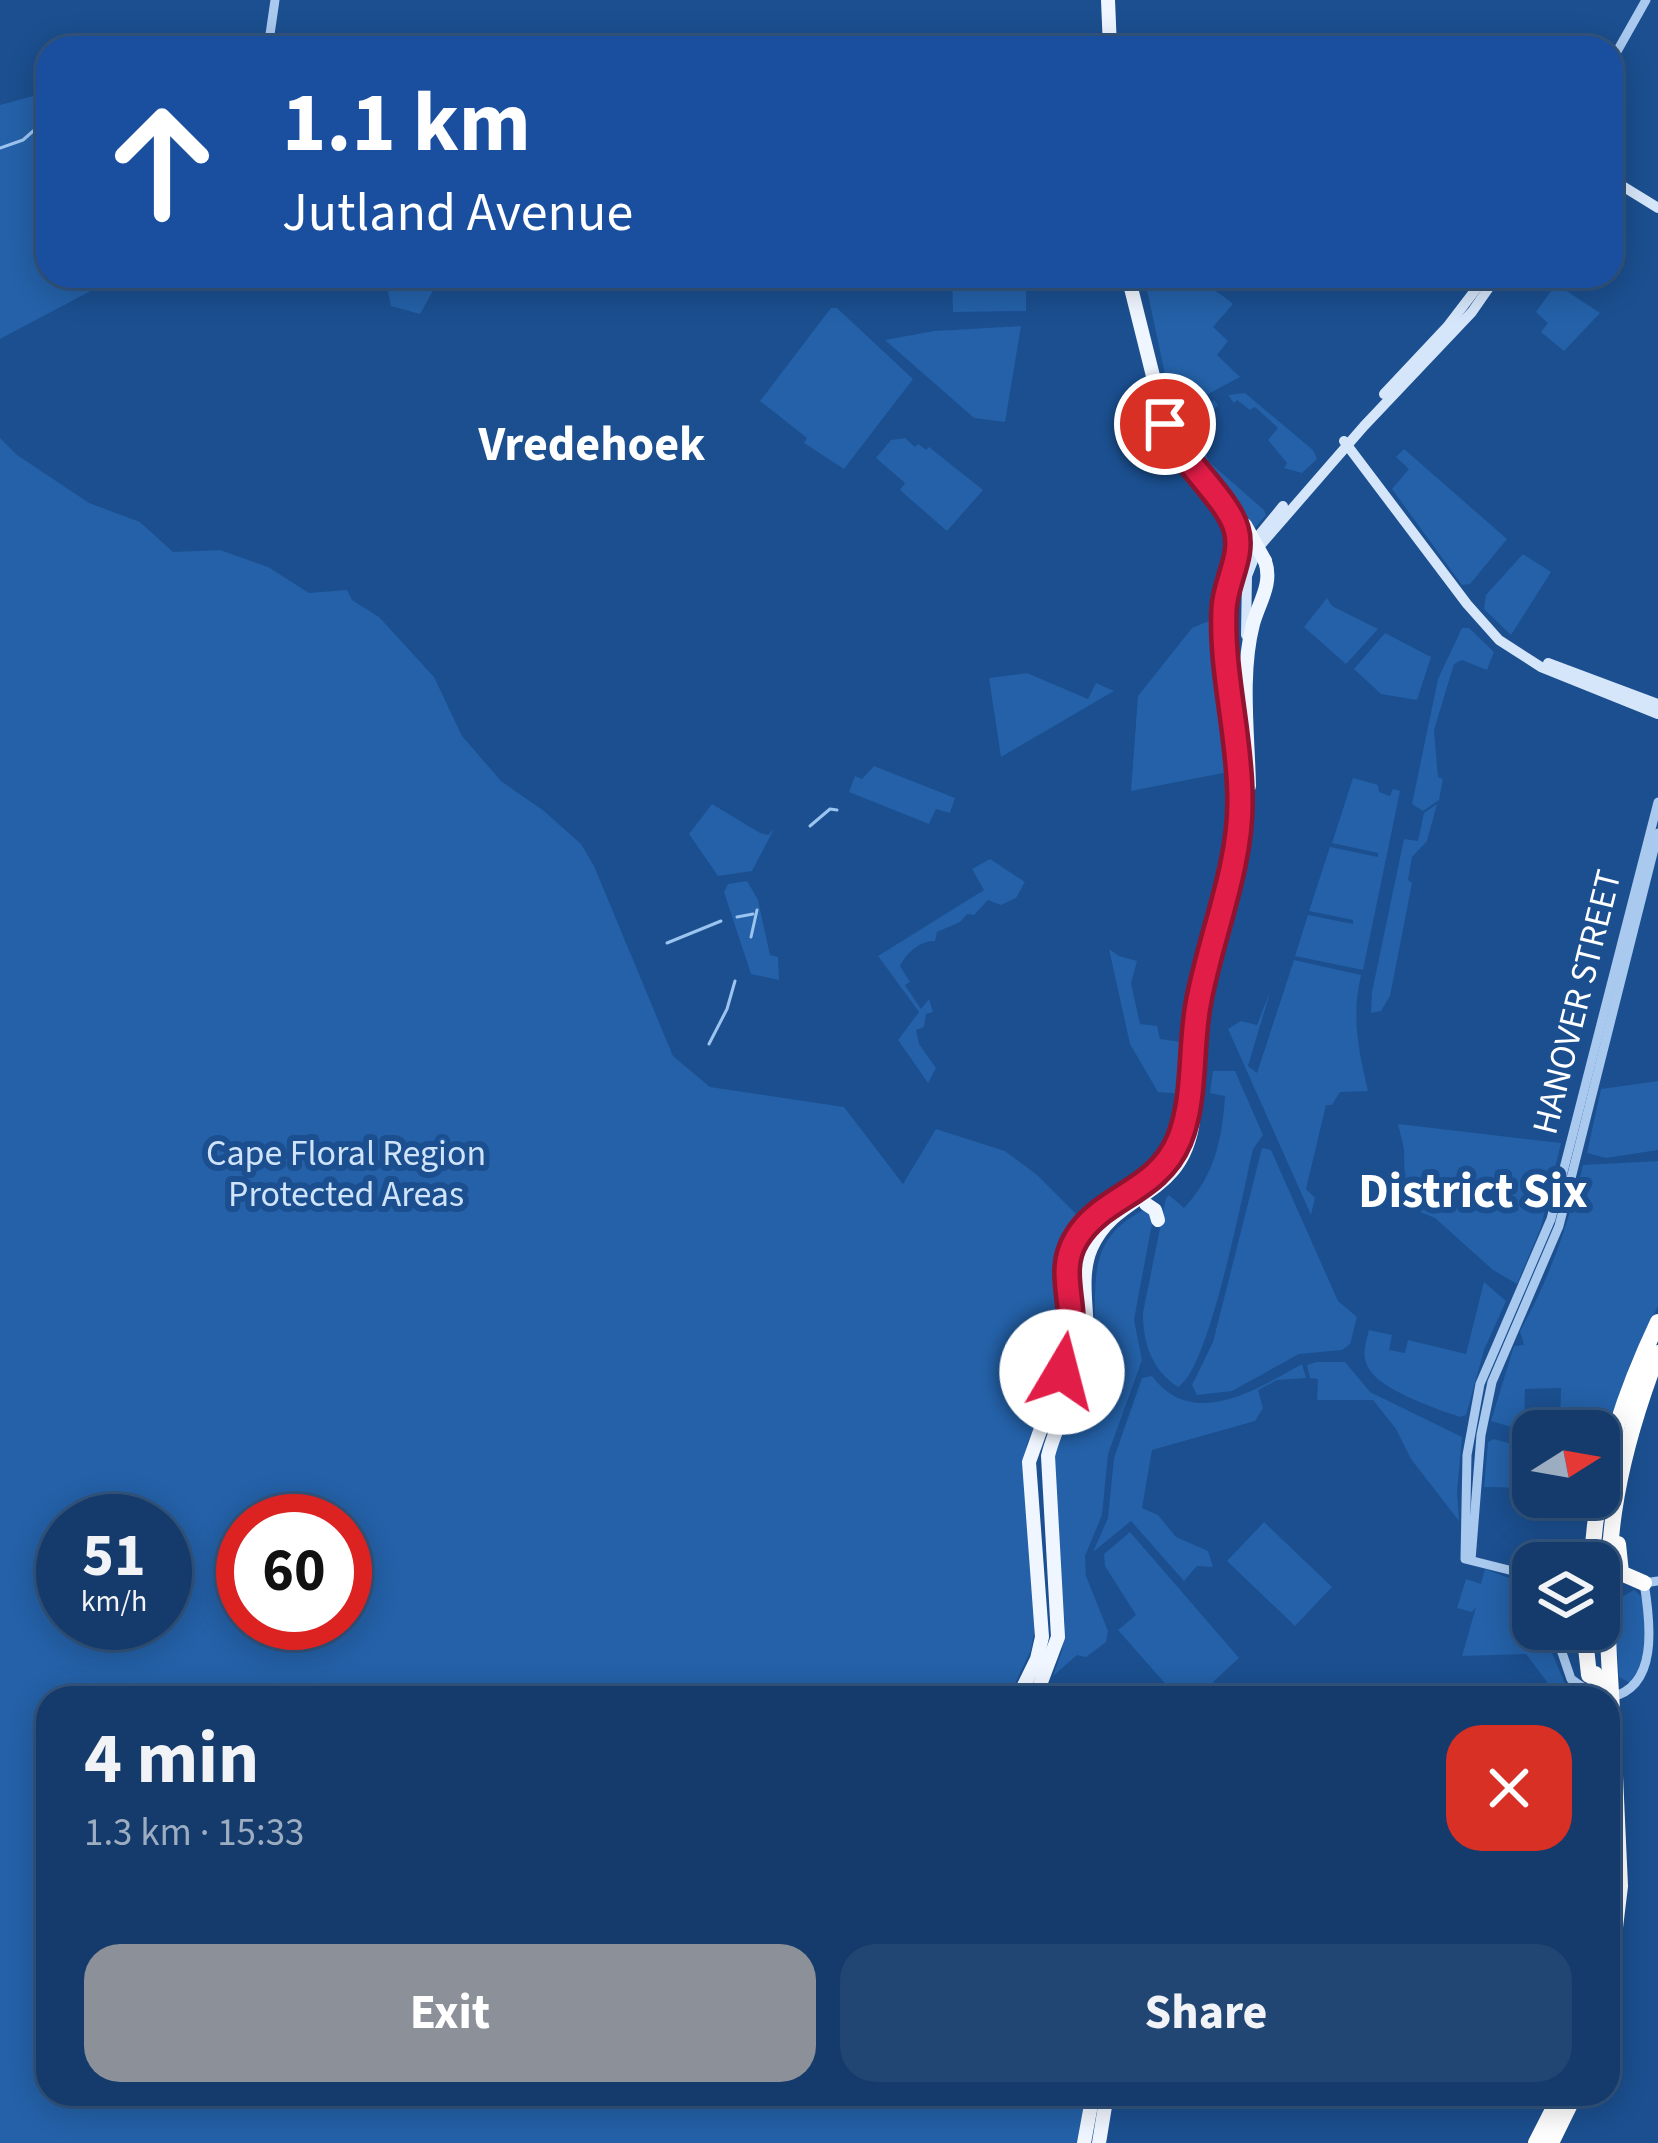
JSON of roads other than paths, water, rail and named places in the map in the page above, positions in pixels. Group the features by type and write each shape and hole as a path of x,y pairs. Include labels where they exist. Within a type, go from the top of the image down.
{"highway":[{"path":"1620,1411 1658,1322"},
{"path":"1602,1675 1607,1552 1624,1447 1658,1353"},
{"path":"1624,1447 1618,1565 1626,1578 1651,1582"},
{"path":"1598,1686 1613,1604 1620,1592 1651,1582"},
{"path":"1594,1650 1605,1686"},
{"path":"1534,2143 1547,2106"},
{"path":"1534,2143 1554,2106"},
{"path":"1554,2143 1571,2106"}],"main road":[{"path":"1110,36 1112,0"},
{"path":"1623,185 1658,208"},
{"path":"1133,288 1170,421 1183,449 1245,525 1265,560 1268,581 1253,626 1248,662"},
{"path":"1024,1686 1042,1637 1029,1462 1067,1355 1071,1321 1068,1258 1086,1225 1162,1168 1185,1122 1198,1007 1239,824 1239,770 1224,605 1238,539 1235,524 1171,438 1160,410 1133,288"},
{"path":"1040,1686 1058,1637 1048,1456 1085,1356 1085,1271 1104,1228 1171,1174 1188,1146 1205,1008 1247,825 1246,582 1250,563 1265,538 1477,288"},
{"path":"1233,569 1253,539 1472,312 1489,288"},
{"path":"1164,394 1174,412 1184,413"},
{"path":"1345,442 1499,640 1533,660 1658,704"},
{"path":"1206,618 1218,620 1225,630"},
{"path":"1533,660 1540,667 1658,714"},
{"path":"1248,708 1258,758"},
{"path":"1085,1271 1111,1229 1163,1193"},
{"path":"1146,1204 1158,1220"},
{"path":"1084,2143 1091,2106"},
{"path":"1099,2143 1105,2106"}],"street":[{"path":"269,36 275,0"},
{"path":"1623,41 1646,0"},
{"name":"HANOVER STREET","path":"1468,1559 1468,1455 1480,1384 1551,1220 1658,802"},
{"name":"HANOVER STREET","path":"1468,1559 1487,1400 1558,1226 1658,833"},
{"path":"1468,1559 1512,1571"},
{"path":"1620,1694 1641,1683 1652,1661 1651,1582"},
{"path":"1560,1650 1577,1686"}],"waterway":[{"path":"0,148 23,140 36,129"},
{"path":"810,826 830,809 837,810"},
{"path":"751,937 757,910"},
{"path":"737,917 753,914"},
{"path":"667,943 721,921"},
{"path":"709,1044 735,981"}],"district":[{"name":"Vredehoek","path":"592,445"},
{"name":"District Six","path":"1473,1192"}],"park label":[{"name":"Cape Floral Region Protected Areas","path":"346,1174"}]}
